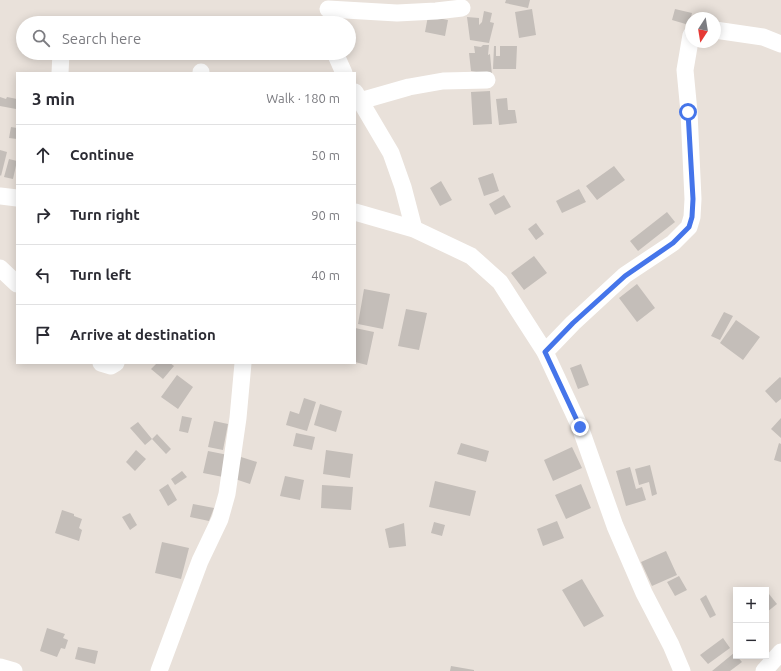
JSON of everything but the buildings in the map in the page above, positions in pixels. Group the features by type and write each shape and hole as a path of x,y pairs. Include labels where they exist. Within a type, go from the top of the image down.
{"street":[{"path":"328,11 397,13 462,8"},
{"path":"721,31 763,37 781,44"},
{"path":"545,352 573,323 625,276 673,243 689,227 692,217 693,199 685,70 689,48"},
{"path":"60,72 61,60"},
{"path":"338,60 344,72"},
{"path":"414,228 403,187 391,153 357,96 443,81 487,80"},
{"path":"0,196 16,198"},
{"path":"356,212 414,228 471,256 500,282 545,352 580,427 615,526 644,593 671,645 682,671"},
{"path":"0,268 16,283"},
{"path":"104,364 111,366 114,364"},
{"path":"158,671 200,562 220,519 227,494 244,364"},
{"path":"764,671 781,652"},
{"path":"0,667 14,671"}],"route":[{"path":"580,427 545,352 573,323 625,276 673,243 689,227 692,217 693,199 688,112"}]}
